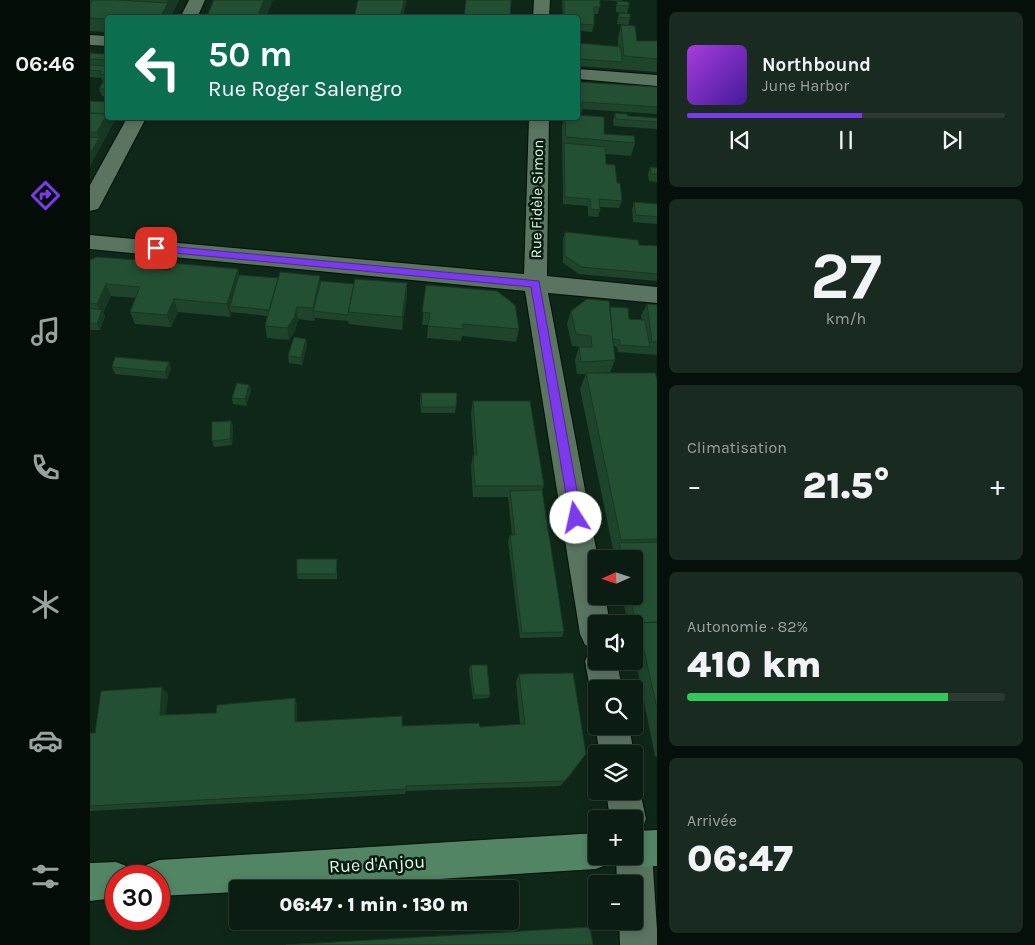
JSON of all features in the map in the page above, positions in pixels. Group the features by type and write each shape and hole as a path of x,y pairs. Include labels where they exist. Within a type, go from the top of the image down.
{"street":[{"path":"190,15 198,0"},
{"path":"541,15 542,0"},
{"path":"90,40 105,41"},
{"path":"580,74 657,81"},
{"path":"90,204 135,120"},
{"name":"Rue Fidèle Simon","path":"539,120 535,284 593,615"},
{"path":"90,242 657,294"},
{"path":"643,850 657,848"},
{"name":"Rue d'Anjou","path":"170,877 588,851"},
{"path":"635,865 639,945"},
{"path":"90,882 105,881"}],"building":[{"path":"93,0 168,3 162,15 105,15 105,19 90,18 90,5"},
{"path":"214,0 264,0 258,15 207,15"},
{"path":"358,0 404,0 401,15 355,15"},
{"path":"466,0 511,0 510,15 464,15"},
{"path":"564,0 600,0 600,7 594,7 594,25 580,24 580,15 564,15"},
{"path":"617,1 629,2 629,6 618,5"},
{"path":"619,13 630,14 630,18 619,17"},
{"path":"621,25 635,26 637,41 657,41 657,59 624,56"},
{"path":"580,43 621,47 622,62 580,59"},
{"path":"105,52 105,60 90,59 90,53 103,54"},
{"path":"90,65 105,66 105,75 100,74 101,71 90,70"},
{"path":"105,78 105,89 99,89"},
{"path":"580,82 657,87 657,107 582,102 582,112 580,112"},
{"path":"90,101 105,102 105,114 90,113"},
{"path":"90,113 105,114 105,118 97,132 90,132"},
{"path":"615,113 657,118 657,122 616,119"},
{"path":"580,115 604,117 604,134 634,136 635,143 566,137 565,120 580,120"},
{"path":"90,137 99,138 90,154"},
{"path":"564,143 605,147 606,164 615,165 622,201 599,199 600,210 591,209 590,199 565,197"},
{"path":"650,167 657,168 657,174 651,174"},
{"path":"634,202 657,204 657,217 636,215"},
{"path":"565,232 638,240 639,245 657,246 657,274 581,267 565,256"},
{"path":"97,257 151,261 149,268 170,270 172,263 238,269 227,304 174,299 167,315 130,312 140,287 106,284 97,304 90,303 90,260"},
{"path":"280,272 320,276 313,308 297,307 294,318 287,328 265,326"},
{"path":"239,275 278,278 269,310 230,306"},
{"path":"355,279 407,283 402,317 348,312"},
{"path":"321,281 354,284 348,315 313,311"},
{"path":"426,285 497,291 515,305 519,329 463,324 463,329 428,326 430,313 422,312"},
{"path":"587,299 609,301 615,360 581,362 579,347 592,347 591,336 576,334 571,311"},
{"path":"647,304 657,305 657,342 652,342"},
{"path":"610,307 628,308 629,319 645,320 650,347 620,345 620,340 613,339 613,343"},
{"path":"90,308 102,310 97,324 90,323"},
{"path":"294,337 306,339 301,358 288,356"},
{"path":"115,357 169,362 165,372 112,367"},
{"path":"586,373 655,373 657,379 657,539 621,540"},
{"path":"237,383 249,385 245,399 232,398"},
{"path":"421,393 457,393 456,407 422,407"},
{"path":"473,401 530,401 544,486 475,486 473,455 477,455"},
{"path":"231,421 230,439 212,441 212,422"},
{"path":"542,490 564,632 522,633 510,535 515,535 510,491"},
{"path":"657,542 657,622 643,623 643,615 634,615 632,605 643,605 643,550 621,550 619,543"},
{"path":"297,559 337,559 336,574 297,574"},
{"path":"657,622 657,708 643,646 643,623"},
{"path":"471,665 487,665 490,695 474,695"},
{"path":"573,673 586,754 565,781 406,786 406,789 90,806 90,733 95,733 101,691 162,687 160,715 216,713 217,705 295,698 295,722 402,716 402,726 479,723 480,727 525,724 519,674"},
{"path":"588,927 588,930 590,930 593,945 286,945"}],"route":[{"path":"156,248 535,284 576,518"}]}
